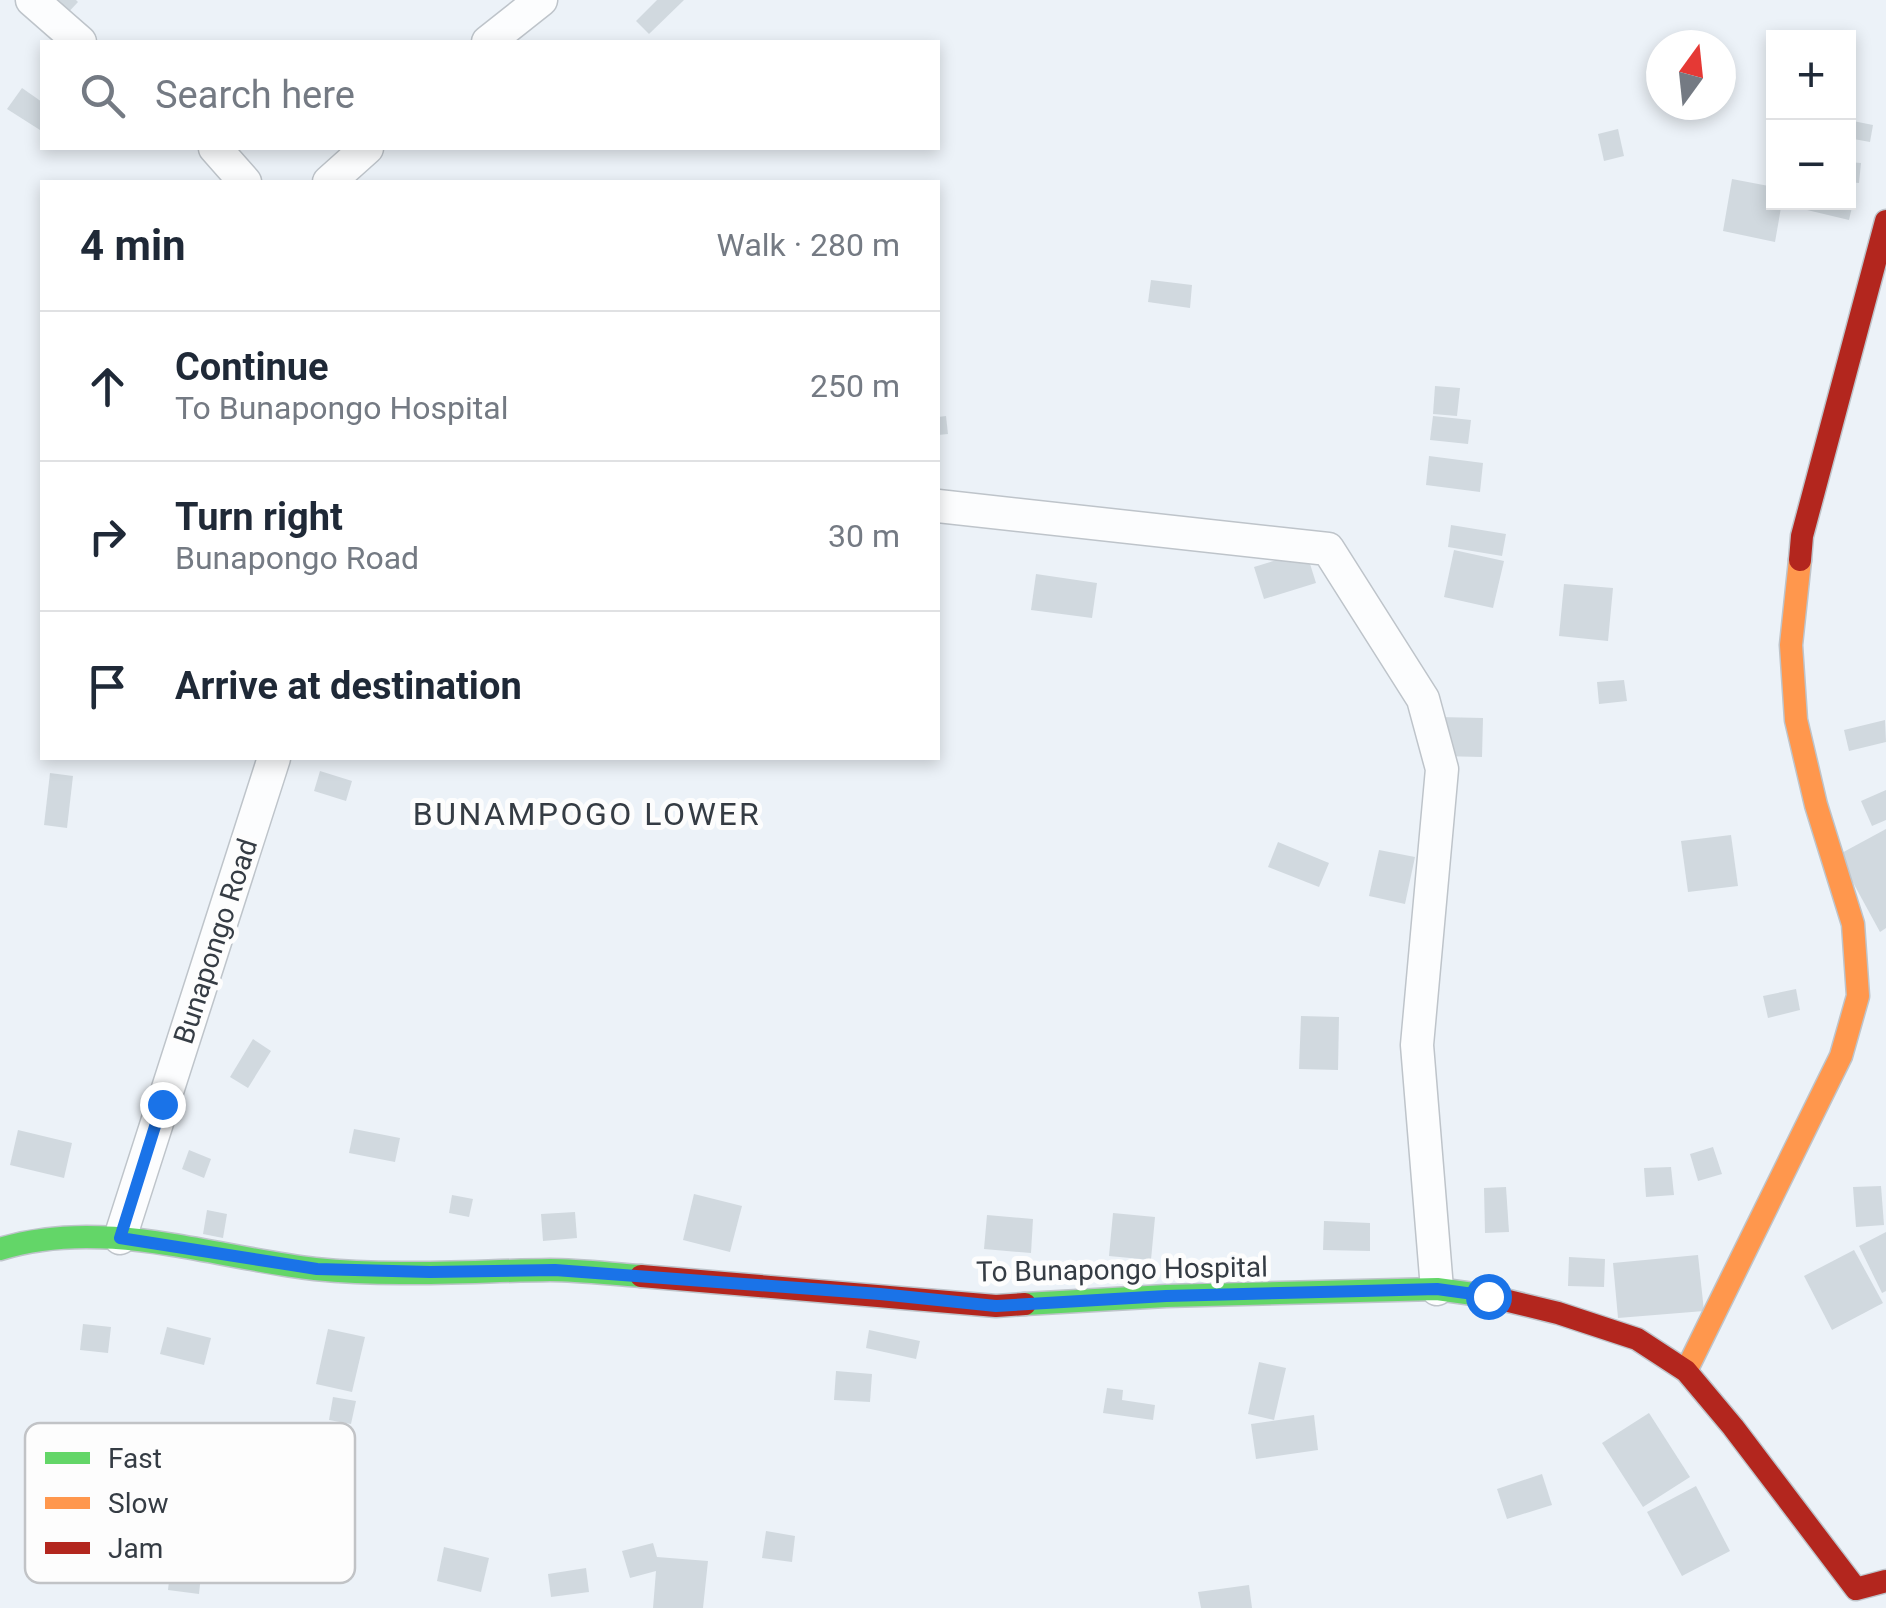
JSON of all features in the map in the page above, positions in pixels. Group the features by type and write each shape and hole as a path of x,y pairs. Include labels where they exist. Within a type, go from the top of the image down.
{"street":[{"path":"32,0 78,40"},
{"path":"491,40 541,0"},
{"path":"217,150 244,180"},
{"path":"332,180 364,150"},
{"path":"1686,1371 1840,1056 1858,996 1853,924 1816,805 1796,720 1791,645 1802,536 1886,221"},
{"path":"940,506 1328,550 1339,566 1423,699 1442,769 1417,1044 1437,1289"},
{"name":"Bunapongo Road","path":"120,1238 273,760"},
{"path":"0,1249 35,1238 120,1238"},
{"name":"To Bunapongo Hospital","path":"120,1238 317,1269 555,1270 996,1306 1166,1296 1437,1289 1488,1296 1637,1339 1686,1371 1869,1593"}],"building":[{"path":"43,0 76,0 78,2 62,19"},
{"path":"657,0 684,0 649,34 636,21"},
{"path":"22,88 40,101 40,130 7,109"},
{"path":"1856,122 1873,125 1870,142 1856,139"},
{"path":"1618,129 1624,156 1604,161 1598,134"},
{"path":"1856,163 1861,163 1856,183"},
{"path":"1732,179 1766,185 1766,210 1781,210 1775,242 1723,231"},
{"path":"1807,210 1851,210 1849,220"},
{"path":"1151,280 1192,285 1190,308 1148,302"},
{"path":"1435,386 1460,388 1457,416 1433,414"},
{"path":"946,416 948,434 940,435 940,417"},
{"path":"1433,416 1471,420 1468,444 1430,440"},
{"path":"1429,456 1483,463 1480,492 1426,485"},
{"path":"1451,525 1506,534 1502,556 1448,547"},
{"path":"1454,550 1504,561 1493,608 1444,597"},
{"path":"1306,551 1316,583 1264,599 1254,567"},
{"path":"1036,574 1097,583 1092,618 1031,610"},
{"path":"1564,584 1613,588 1608,641 1559,636"},
{"path":"1624,680 1627,701 1599,704 1597,682"},
{"path":"1439,717 1483,718 1482,757 1439,756"},
{"path":"1885,720 1886,742 1849,751 1844,730"},
{"path":"320,771 352,781 346,801 314,791"},
{"path":"50,773 73,776 67,828 44,825"},
{"path":"1886,790 1886,820 1872,826 1861,801"},
{"path":"1886,829 1886,928 1880,932 1838,855"},
{"path":"1731,835 1738,886 1688,892 1681,841"},
{"path":"1278,842 1329,863 1319,887 1268,867"},
{"path":"1379,850 1415,857 1405,904 1369,896"},
{"path":"1796,989 1800,1010 1768,1018 1763,996"},
{"path":"1301,1016 1339,1017 1338,1070 1299,1069"},
{"path":"253,1039 271,1051 248,1088 230,1077"},
{"path":"354,1129 400,1138 395,1162 349,1153"},
{"path":"18,1130 72,1143 64,1178 10,1165"},
{"path":"1713,1147 1722,1174 1698,1181 1690,1154"},
{"path":"189,1150 211,1159 204,1178 182,1169"},
{"path":"1671,1167 1674,1195 1646,1197 1644,1168"},
{"path":"1881,1186 1884,1225 1856,1227 1853,1187"},
{"path":"1506,1187 1509,1232 1485,1233 1484,1188"},
{"path":"694,1194 742,1206 730,1252 683,1240"},
{"path":"452,1195 473,1199 469,1217 449,1213"},
{"path":"207,1210 227,1214 223,1238 203,1234"},
{"path":"575,1212 577,1238 543,1241 541,1214"},
{"path":"1113,1213 1155,1217 1151,1260 1109,1256"},
{"path":"987,1215 1033,1219 1031,1253 984,1249"},
{"path":"1324,1221 1370,1223 1370,1251 1323,1250"},
{"path":"1886,1232 1886,1291 1882,1293 1859,1246"},
{"path":"1854,1250 1883,1303 1832,1330 1804,1276"},
{"path":"1698,1255 1704,1311 1618,1318 1613,1263"},
{"path":"1569,1257 1605,1259 1604,1287 1568,1286"},
{"path":"83,1324 111,1327 108,1353 80,1350"},
{"path":"167,1327 211,1338 204,1365 160,1354"},
{"path":"328,1329 365,1337 352,1392 316,1384"},
{"path":"869,1330 920,1341 916,1359 866,1348"},
{"path":"1259,1362 1286,1368 1274,1420 1248,1414"},
{"path":"836,1371 872,1374 870,1402 834,1400"},
{"path":"1107,1388 1123,1390 1122,1400 1155,1405 1153,1420 1103,1413"},
{"path":"333,1397 356,1401 351,1423 329,1420"},
{"path":"1649,1413 1690,1477 1643,1507 1602,1443"},
{"path":"1314,1415 1318,1450 1256,1459 1251,1424"},
{"path":"1542,1474 1552,1505 1507,1519 1497,1489"},
{"path":"1696,1486 1730,1551 1682,1576 1647,1512"},
{"path":"766,1531 795,1536 792,1562 762,1558"},
{"path":"653,1543 657,1557 708,1561 703,1608 653,1608 656,1571 630,1578 622,1551"},
{"path":"444,1547 489,1558 481,1592 437,1581"},
{"path":"586,1568 589,1592 551,1597 548,1574"},
{"path":"169,1583 200,1583 199,1594 168,1590"},
{"path":"1249,1585 1252,1608 1201,1608 1198,1592"}],"traffic: fast":[{"path":"0,1249 39,1240 117,1238 315,1269 403,1273 561,1270 641,1276"},
{"path":"1025,1304 1437,1289 1488,1296"}],"traffic: slow":[{"path":"1686,1371 1841,1056 1858,996 1853,924 1816,805 1796,720 1791,645 1800,560"}],"traffic: jam":[{"path":"1800,560 1802,536 1886,221"},
{"path":"641,1276 996,1306 1025,1304"},
{"path":"1488,1296 1558,1313 1637,1339 1686,1371 1856,1589 1886,1581"}],"district":[{"name":"BUNAMPOGO LOWER","path":"587,814"}],"route":[{"path":"162,1104 120,1238 317,1269 555,1270 996,1306 1166,1296 1437,1289 1488,1296"}]}
